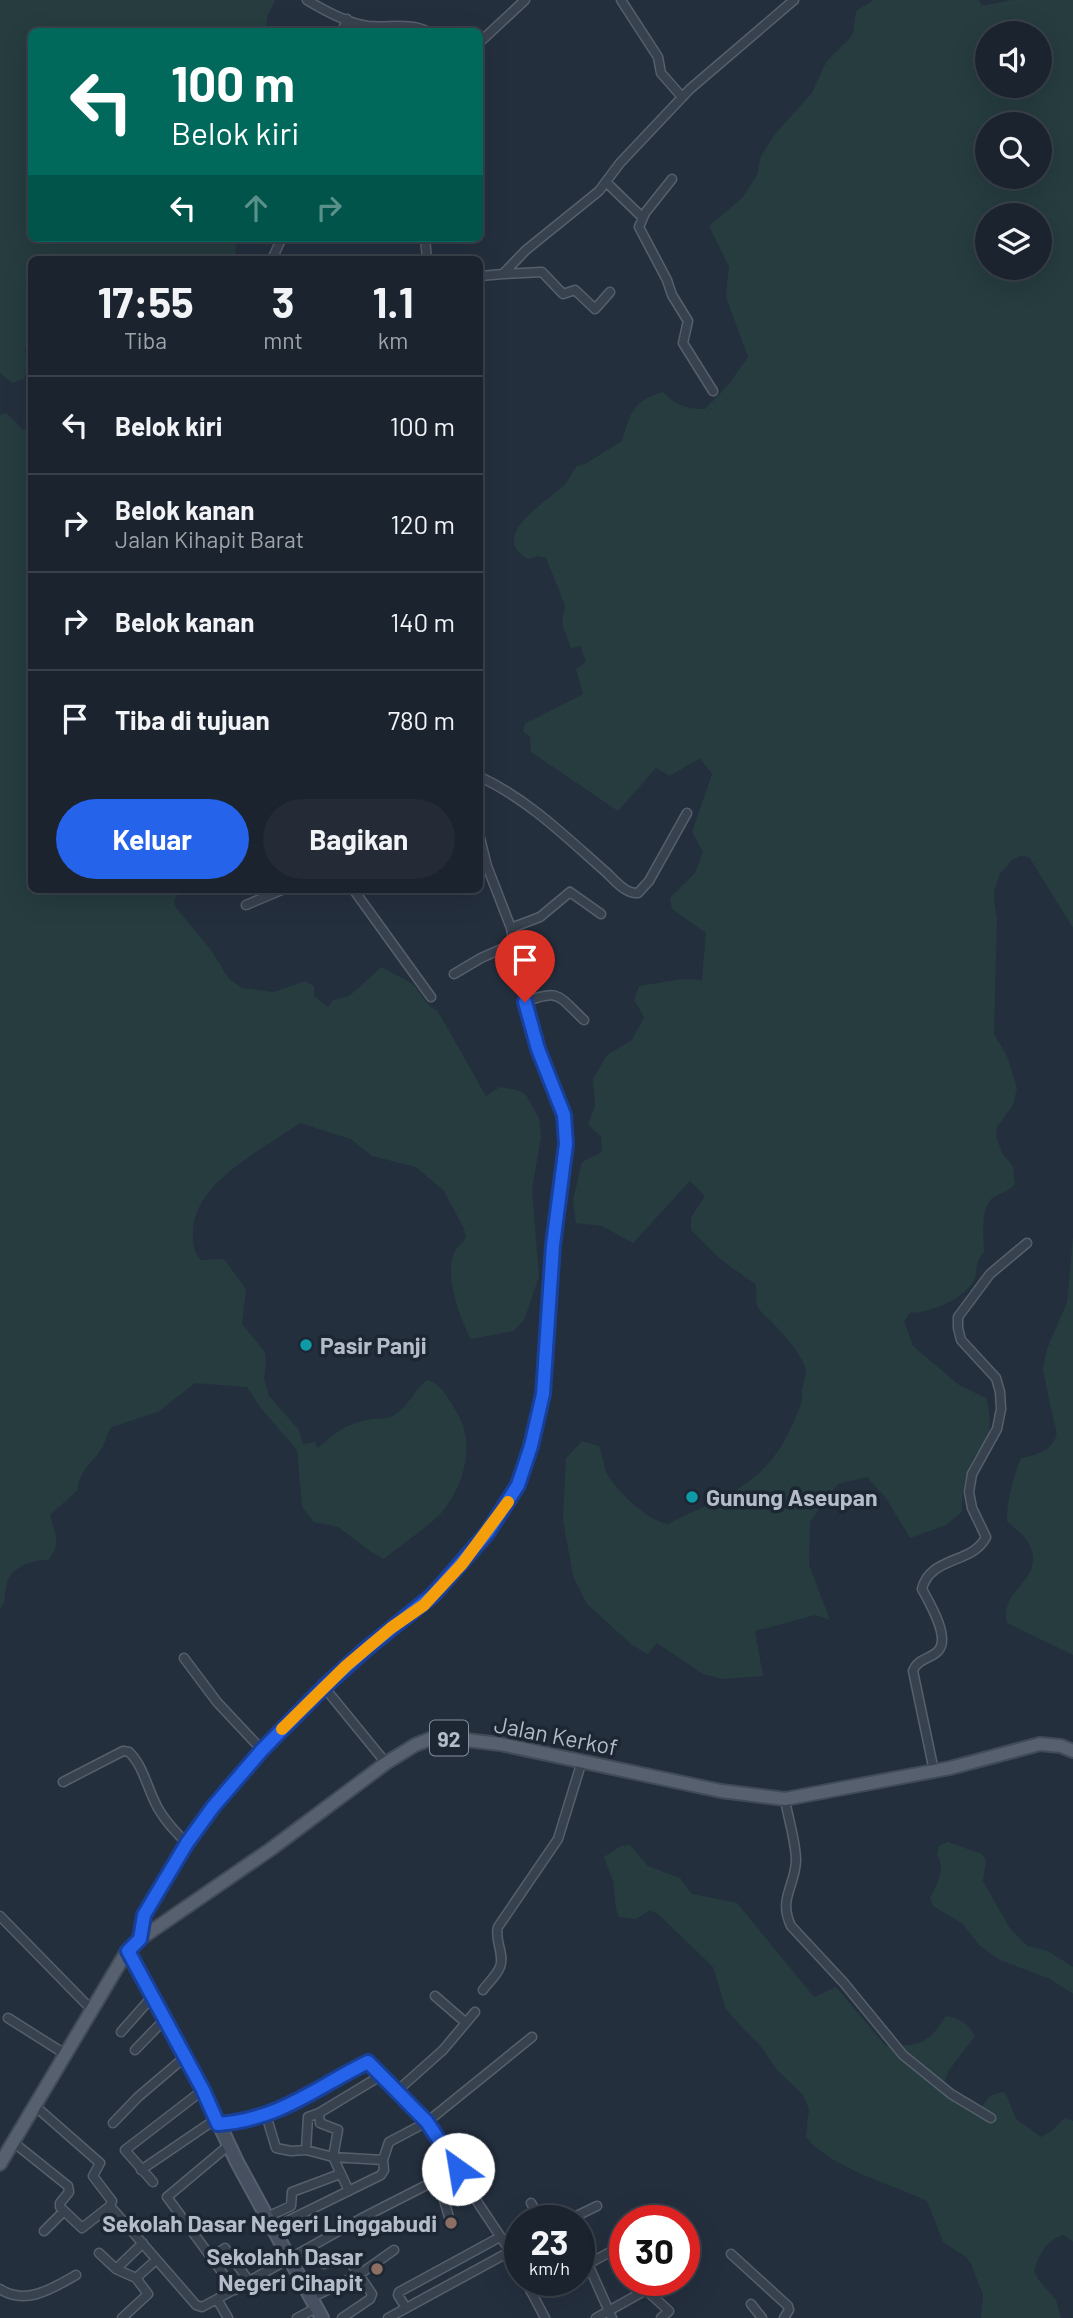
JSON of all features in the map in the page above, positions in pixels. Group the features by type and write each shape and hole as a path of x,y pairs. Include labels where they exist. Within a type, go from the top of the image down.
{"main road":[{"name":"Jalan Kerkof","path":"0,2164 8,2144 35,2106 91,2009 128,1951 140,1939 271,1849 386,1763 430,1739 449,1738 500,1744 721,1791 785,1799 934,1771 1040,1744 1073,1751"}],"street":[{"path":"307,0 328,12 368,26 417,28"},
{"path":"621,0 658,57 661,73 682,97"},
{"path":"503,274 526,250 606,183 620,163 682,97 794,0"},
{"path":"483,39 519,2"},
{"path":"344,28 347,19"},
{"path":"672,179 642,216 639,222 640,232 688,321 683,343 713,391"},
{"path":"606,183 642,216"},
{"path":"483,276 542,272 563,294 575,290 595,309 610,292"},
{"path":"483,778 507,790 633,893 638,893 649,881 687,813"},
{"path":"140,1939 144,1915 187,1843 213,1807 262,1750 324,1687 383,1635 424,1605 462,1564 507,1505 527,1463 543,1394 553,1245 566,1144 564,1115 538,1049 525,1002 511,928 483,850"},
{"path":"511,928 540,917 570,892 601,914"},
{"path":"246,905 274,893"},
{"path":"356,893 430,997"},
{"path":"454,974 515,943"},
{"path":"525,1002 546,994 555,994 584,1020"},
{"path":"934,1771 913,1678 916,1664 938,1652 941,1645 940,1624 922,1589 929,1572 975,1549 986,1537 972,1508 969,1492 972,1474 997,1429 1001,1409 996,1378 961,1340 958,1317 990,1275 1027,1243"},
{"path":"184,1658 217,1702 262,1750"},
{"path":"324,1687 386,1763"},
{"path":"64,1782 123,1751 129,1752 148,1784 158,1808 173,1830 187,1843"},
{"path":"484,1990 500,1968 496,1933 498,1927 558,1839 582,1761"},
{"path":"785,1799 796,1862 785,1903 786,1917 791,1926 844,1983 902,2054 951,2094 991,2118"},
{"path":"0,1916 91,2009"},
{"path":"128,1951 316,2308"},
{"path":"435,1996 465,2022"},
{"path":"121,2032 152,1997"},
{"path":"397,2091 443,2050 475,2011"},
{"path":"8,2018 65,2054"},
{"path":"135,2050 165,2019"},
{"path":"270,2223 381,2175 389,2142 427,2122 532,2037"},
{"path":"113,2123 138,2097 185,2057"},
{"path":"141,2170 217,2122 237,2123 266,2115 303,2099 368,2062 427,2122 504,2242"},
{"path":"308,2117 382,2075"},
{"path":"153,2182 125,2151 126,2148 203,2090"},
{"path":"303,2099 308,2117 306,2150"},
{"path":"8,2144 68,2186 69,2192 60,2203 64,2211 82,2228 110,2206 112,2201 93,2176 100,2163 35,2106"},
{"path":"319,2113 320,2123 339,2132 333,2157 349,2191"},
{"path":"266,2115 276,2148 306,2150 333,2157 383,2160"},
{"path":"229,2146 167,2197 235,2290"},
{"path":"110,2206 196,2305 202,2307 458,2169"},
{"path":"270,2223 291,2206 292,2192 340,2174"},
{"path":"451,2224 444,2200 466,2185"},
{"path":"44,2231 64,2211"},
{"path":"406,2308 398,2295 399,2292 500,2236"},
{"path":"116,2269 143,2244"},
{"path":"210,2258 225,2248 249,2281"},
{"path":"297,2318 316,2308 394,2250"},
{"path":"99,2253 116,2269 136,2278 149,2293 122,2318"},
{"path":"388,2318 504,2254"},
{"path":"731,2254 788,2306 789,2310 784,2318"},
{"path":"324,2264 347,2257 372,2296 342,2318"},
{"path":"136,2278 156,2260"},
{"path":"439,2270 447,2285"},
{"path":"0,2289 9,2295 36,2295 76,2275"},
{"path":"595,2276 611,2314"},
{"path":"596,2318 611,2314 646,2290 669,2311 661,2318"},
{"path":"533,2296 545,2318"},
{"path":"217,2299 228,2318"},
{"path":"751,2304 762,2318"}],"green space":[{"path":"0,0 275,0 267,18 266,28 28,28 28,242 237,242 235,256 28,256 28,345 25,349 28,365 24,379 12,383 0,373"},
{"path":"874,0 979,0 982,6 1012,0 1073,0 1073,928 1029,857 1020,856 1012,860 1000,874 994,891 997,918 994,1034 1007,1056 1017,1088 1013,1105 997,1127 996,1136 1002,1153 1013,1166 1015,1184 995,1196 984,1214 984,1252 978,1261 973,1282 953,1300 936,1308 910,1313 904,1321 913,1346 959,1385 986,1398 989,1435 966,1475 962,1512 946,1525 910,1538 886,1498 867,1477 838,1484 810,1522 809,1565 830,1620 815,1615 755,1631 763,1676 723,1679 703,1674 657,1643 648,1654 632,1645 587,1604 573,1576 563,1520 566,1458 582,1441 599,1446 607,1474 626,1497 642,1512 668,1524 725,1496 757,1475 782,1444 802,1401 805,1367 790,1342 759,1309 755,1284 720,1259 691,1230 691,1217 705,1196 690,1181 633,1243 602,1226 576,1223 573,1200 582,1162 602,1152 601,1137 588,1124 595,1106 593,1079 607,1055 632,1040 644,1017 634,1000 639,986 683,979 702,980 706,933 672,909 670,898 695,873 703,852 692,832 712,774 700,758 670,776 656,768 618,811 531,752 530,736 523,732 525,724 583,694 576,669 586,662 580,646 571,648 562,624 565,605 546,558 525,558 515,547 514,537 527,517 564,485 577,466 585,464 622,441 634,409 645,399 663,392 682,405 705,409 729,384 748,357 726,297 729,267 709,226 742,198 757,175 761,156 775,134 812,93 826,62 853,33 856,11"},
{"path":"6,413 24,430 28,427 28,893 179,893 174,905 211,950 229,979 242,988 274,992 305,981 314,986 314,996 328,1007 333,1000 349,996 382,967 409,982 429,1005 437,1010 486,1096 500,1087 518,1090 526,1095 539,1118 541,1136 532,1189 539,1277 524,1320 514,1331 471,1339 454,1295 451,1271 455,1251 466,1238 444,1191 416,1167 372,1156 351,1139 300,1123 232,1169 204,1199 196,1216 193,1235 195,1251 201,1260 224,1259 246,1289 242,1324 265,1352 264,1379 269,1396 298,1429 303,1444 315,1442 318,1448 349,1426 393,1416 428,1380 441,1389 456,1411 462,1423 466,1447 466,1460 459,1484 440,1514 384,1559 338,1527 314,1522 302,1507 297,1450 260,1407 247,1387 195,1383 158,1412 112,1427 102,1448 83,1472 78,1490 50,1515 56,1539 52,1554 48,1560 28,1563 11,1574 0,1609 0,415"},
{"path":"1073,1237 1073,1655 1007,1623 1006,1614 1008,1603 1025,1580 1033,1562 1027,1541 1007,1521 1013,1481 1021,1458 1042,1452 1056,1437 1043,1369 1047,1349 1067,1302"},
{"path":"948,1842 982,1854 986,1861 983,1881 1009,1927 1027,1946 1048,1951 1073,1967 1073,1994 1050,1979 1000,1960 979,1945 963,1924 933,1906 930,1898 941,1871 937,1855 939,1846"},
{"path":"630,1845 648,1866 680,1878 692,1894 737,1903 814,1997 836,1987 886,2046 921,2042 934,2033 946,2016 967,2025 975,2036 949,2070 940,2092 976,2114 990,2096 1002,2092 1006,2094 1016,2119 1041,2137 1065,2118 1073,2121 1073,2242 1064,2235 1053,2240 1041,2254 1034,2271 1056,2300 1061,2318 981,2318 983,2295 971,2264 966,2257 943,2242 927,2201 852,2170 811,2143 806,2136 809,2109 803,2095 777,2070 759,2044 726,2009 713,1967 658,1914 650,1910 636,1919 619,1917 613,1881 604,1857 621,1846"}],"slow traffic":[{"path":"282,1729 346,1666 391,1628 424,1605 462,1564 508,1502"}],"place":[{"name":"Pasir Panji","path":"306,1345"},
{"name":"Gunung Aseupan","path":"692,1497"},
{"name":"Sekolah Dasar Negeri Linggabudi","path":"451,2223"},
{"name":"Sekolahh Dasar Negeri Cihapit","path":"377,2269"}],"route":[{"path":"458,2169 427,2122 368,2062 303,2099 266,2115 237,2123 218,2124 203,2090 128,1951 140,1939 144,1915 187,1843 213,1807 262,1750 324,1687 391,1628 424,1605 488,1532 518,1485 527,1463 543,1394 553,1245 566,1144 564,1115 538,1049 525,1002"}]}
